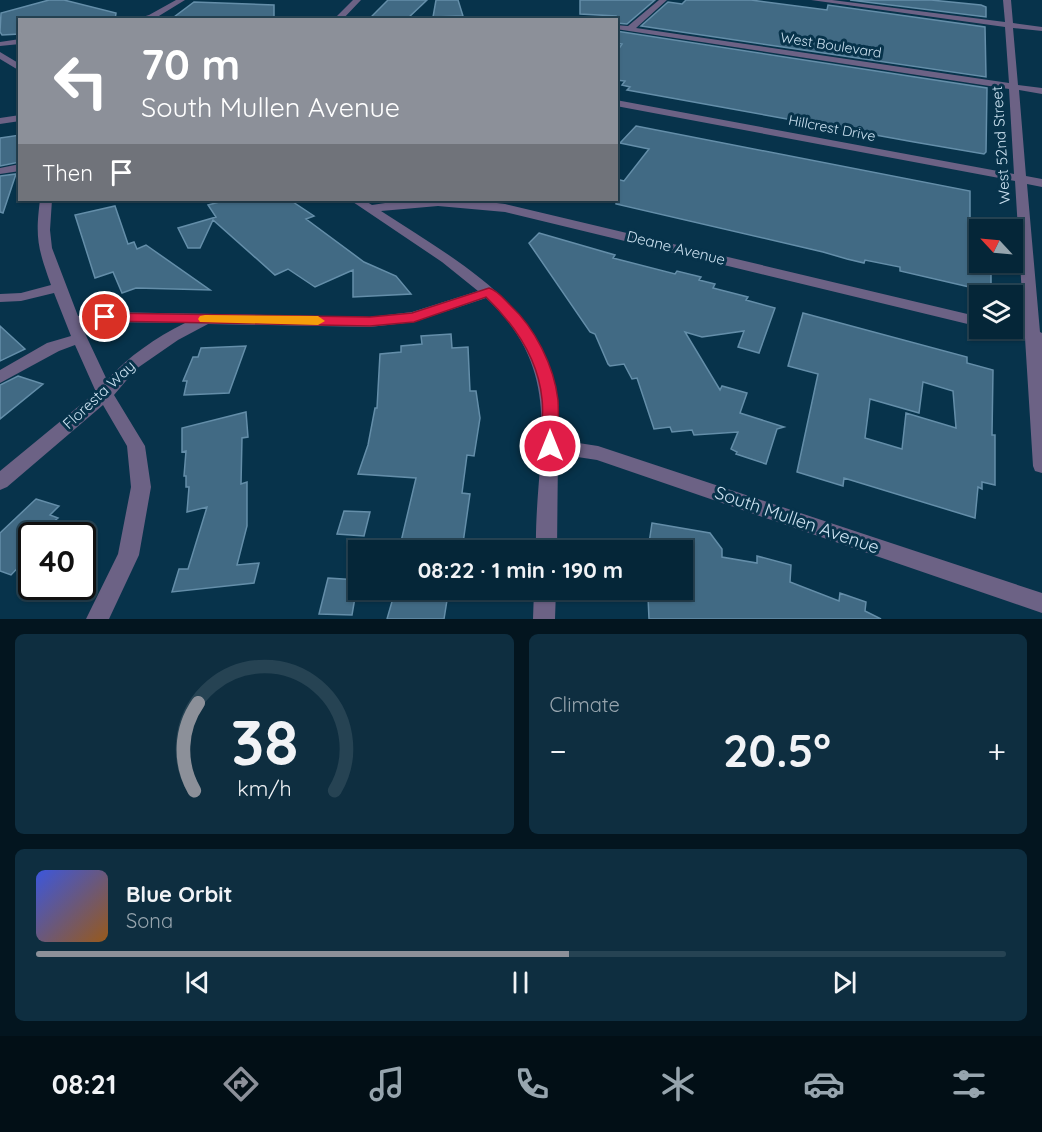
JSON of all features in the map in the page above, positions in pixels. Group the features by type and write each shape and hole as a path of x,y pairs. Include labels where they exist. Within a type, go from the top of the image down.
{"street":[{"path":"150,18 181,0"},
{"path":"339,18 357,0"},
{"path":"630,28 663,0"},
{"path":"815,0 1042,29"},
{"name":"West 52nd Street","path":"1007,0 1020,179 1037,337 1042,466"},
{"name":"West Boulevard","path":"618,27 1042,91"},
{"path":"0,45 18,41"},
{"path":"0,56 18,67"},
{"name":"Hillcrest Drive","path":"618,103 1042,183"},
{"path":"0,121 18,118"},
{"path":"0,171 18,167"},
{"path":"46,201 43,231 45,248 59,287 105,394 136,446 141,487 128,555 97,619"},
{"path":"358,201 469,276 510,312 528,336 542,365 550,399 546,540"},
{"name":"Deane Avenue","path":"370,209 403,202 459,201 505,208 969,319"},
{"path":"0,298 21,297 59,287"},
{"path":"0,377 53,347 76,329 105,317 381,321 414,317 489,292"},
{"name":"Floresta Way","path":"0,482 105,394 130,365 171,336 206,319"},
{"name":"South Mullen Avenue","path":"550,446 598,453 1042,603"},
{"path":"544,619 545,600"}],"building":[{"path":"49,0 64,0 116,13 115,18 18,18 18,34 2,35 0,32 1,13"},
{"path":"388,0 427,0 408,18 371,17"},
{"path":"436,0 458,0 463,16 433,17"},
{"path":"580,0 655,0 627,24 618,23 616,16 580,14"},
{"path":"686,0 751,0 827,10 828,5 985,27 986,77 641,26 668,2 682,4"},
{"path":"850,0 931,0 981,5 986,7 986,17"},
{"path":"194,2 274,5 274,18 173,18"},
{"path":"618,31 987,88 986,152 984,154 914,142 627,90 630,87 622,85 625,81 618,80 618,50 622,44 618,43"},
{"path":"636,126 970,191 969,273 991,273 991,285 969,285 969,287 900,271 900,267 865,260 864,263 616,204 618,180 624,181 649,149 620,143"},
{"path":"18,135 18,162 0,166 0,138"},
{"path":"16,174 3,213 0,212 0,176"},
{"path":"223,201 292,201 314,216 306,219 364,262 396,276 411,294 353,297 353,270 315,287 288,269 275,275 213,220 200,248 188,248 178,228 216,217 208,205"},
{"path":"115,206 128,244 134,242 137,249 146,245 210,290 136,288 122,293 113,272 95,278 75,215"},
{"path":"539,233 615,255 613,258 675,274 677,271 701,277 699,280 715,284 713,288 748,297 746,300 775,308 759,353 738,347 744,331 702,337 685,332 720,390 722,386 747,393 740,413 784,427 777,429 766,464 736,454 737,452 731,449 738,432 694,435 692,430 672,432 670,427 654,429 637,378 632,379 624,364 610,366 608,364 595,334 590,332 529,243"},
{"path":"803,313 967,357 967,363 993,370 992,435 995,435 995,485 982,482 982,489 978,487 975,518 844,478 843,486 797,472 818,374 788,366","holes":["923,382 953,391 956,428 906,413 902,449 865,438 870,399 919,413"]},
{"path":"0,326 25,349 0,361"},
{"path":"451,334 452,348 468,347 470,391 476,391 480,418 474,456 467,455 462,493 470,494 463,540 401,540 416,478 358,474 368,445 375,408 377,408 380,354 401,352 401,346 422,344 421,336"},
{"path":"246,346 229,393 184,395 187,381 183,381 193,357 198,357 201,348"},
{"path":"18,376 43,384 0,419 0,385"},
{"path":"246,412 248,437 242,438 241,484 247,482 247,526 237,565 259,563 254,583 172,592 179,569 188,569 207,507 187,512 189,487 186,487 186,476 184,476 186,451 182,452 182,428"},
{"path":"36,499 59,506 50,515 58,518 53,522 18,522 18,568 11,575 0,571 0,533"},
{"path":"344,511 370,512 364,536 337,534"},
{"path":"652,523 710,533 722,549 722,557 757,563 757,556 791,565 790,582 839,601 840,593 866,602 865,611 881,619 649,619 648,600 693,600 693,540 649,540"},
{"path":"328,578 348,579 348,600 355,600 352,615 319,614"},
{"path":"392,600 447,600 444,619 387,619"}],"slow traffic":[{"path":"205,319 318,321"}],"route":[{"path":"105,317 370,322 414,317 489,292 510,312 528,336 542,365 550,399 550,446"}]}
